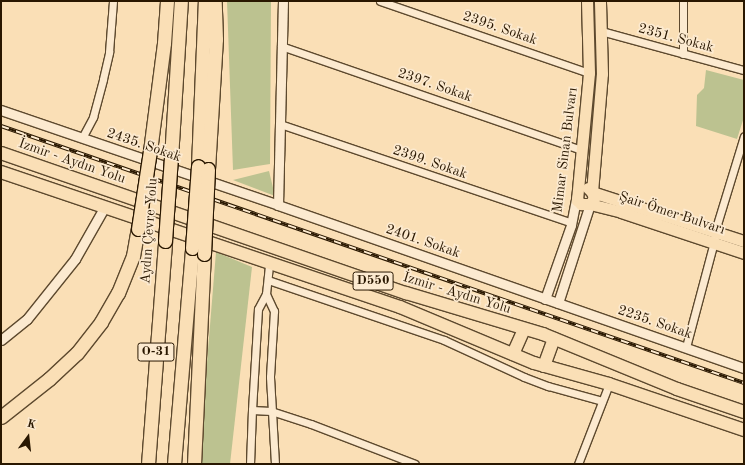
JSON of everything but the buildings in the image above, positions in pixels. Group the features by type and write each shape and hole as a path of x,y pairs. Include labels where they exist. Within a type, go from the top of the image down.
{"highway":[{"path":"1,417 49,379 77,353 101,322 118,293 133,256 150,151 164,43 167,1"},
{"name":"Aydın Çevre Yolu","path":"148,464 181,1"},
{"name":"O-31","path":"174,464 192,248 203,168 205,1"},
{"path":"194,464 204,254 203,168 216,39 215,1"},
{"name":"İzmir - Aydın Yolu","path":"1,153 406,293 554,339 677,388 744,412"},
{"name":"D550","path":"1,172 400,307 544,366 609,384 744,430"},
{"path":"513,354 524,329"},
{"path":"544,366 554,339"}],"main road":[{"name":"Mimar Sinan Bulvarı","path":"577,194 589,72 587,1"},
{"name":"Mimar Sinan Bulvarı","path":"592,192 602,74 600,1"},
{"name":"Şair Ömer Bulvarı","path":"744,241 715,237 590,204 584,205 579,202 577,194 580,189 585,188 592,192 715,237 744,253"},
{"path":"590,204 594,198 592,192"}],"street":[{"path":"82,138 94,118 103,79 109,52 113,1"},
{"path":"278,205 283,1"},
{"name":"2395. Sokak","path":"380,1 589,72"},
{"path":"683,1 683,54"},
{"name":"2351. Sokak","path":"601,31 744,70"},
{"name":"2397. Sokak","path":"281,46 581,150"},
{"name":"2435. Sokak","path":"1,110 278,205"},
{"name":"2399. Sokak","path":"280,124 572,223"},
{"path":"686,347 744,136"},
{"name":"Mimar Sinan Bulvarı","path":"545,299 572,223 577,194"},
{"path":"558,303 590,204"},
{"name":"2401. Sokak","path":"278,205 558,303"},
{"path":"1,340 27,319 75,259 104,208"},
{"path":"250,464 258,309 266,294 270,263"},
{"path":"268,280 444,340 524,377 548,386 602,401"},
{"path":"266,294 274,311 270,377 275,464"},
{"name":"2235. Sokak","path":"558,303 744,368"},
{"path":"578,464 609,384"},
{"path":"252,410 271,411 311,424 415,464"}],"green space":[{"path":"227,1 271,1 270,164 233,170"},
{"path":"706,70 744,80 744,117 737,139 696,126 697,95 704,88"},
{"path":"269,171 275,196 233,180"},
{"path":"216,252 252,267 230,464 201,464 204,399"}],"railway":[{"path":"1,126 744,383"}]}
